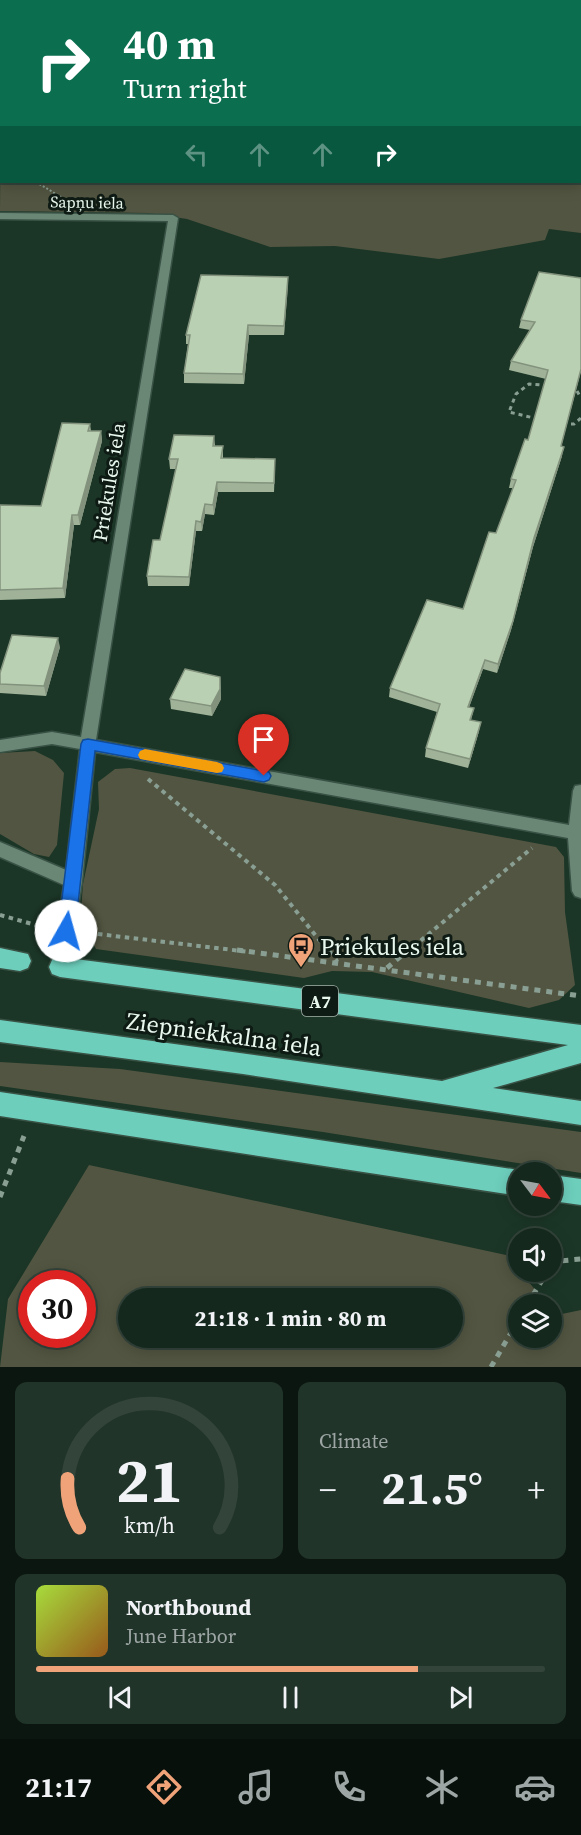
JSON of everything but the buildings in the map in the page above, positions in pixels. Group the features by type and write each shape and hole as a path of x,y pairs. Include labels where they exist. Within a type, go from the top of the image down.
{"highway":[{"name":"A7","path":"60,967 581,1036"},
{"name":"Ziepniekkalna iela","path":"0,1031 243,1063 581,1113"},
{"name":"Ziepniekkalna iela","path":"441,1092 581,1052"},
{"path":"0,1104 508,1181"},
{"path":"562,1189 581,1192"}],"street":[{"name":"Sapņu iela","path":"0,216 173,218"},
{"name":"Priekules iela","path":"60,967 73,881 88,744 173,218"},
{"path":"0,746 52,738 576,833"},
{"path":"581,791 576,833 581,891"},
{"path":"0,849 73,881"}],"path":[{"path":"542,385 529,384 516,394 509,412 543,420"},
{"path":"577,391 581,398"},
{"path":"553,422 571,424 580,420"},
{"path":"147,778 275,885 337,962"},
{"path":"387,969 554,829"},
{"path":"0,915 30,925 66,931 337,962 581,996"},
{"path":"0,1197 34,1109"},
{"path":"562,1261 581,1258"},
{"path":"491,1367 508,1338"}],"green space":[{"path":"0,183 581,183 581,233 549,229 545,240 439,259 335,246 270,247 187,219 148,213 0,211"},
{"path":"35,751 53,760 64,773 57,845 49,857 34,854 0,834 0,753"},
{"path":"130,768 556,847 564,857 565,912 575,985 559,1000 529,1008 372,972 332,971 304,978 96,949 83,924 81,912 83,884 99,809 98,782 115,769"},
{"path":"0,1062 120,1069 581,1132 581,1173 562,1170 562,1162 512,1162 323,1132 0,1086"},
{"path":"89,1165 506,1255 508,1257 508,1282 529,1282 539,1294 508,1294 508,1348 562,1348 562,1314 581,1310 581,1367 0,1367 8,1299 18,1282 18,1348 96,1348 96,1270 26,1270"}],"slow traffic":[{"path":"145,755 217,768"}],"place":[{"name":"Priekules iela","path":"301,969"}],"route":[{"path":"66,931 88,744 264,776"}]}
